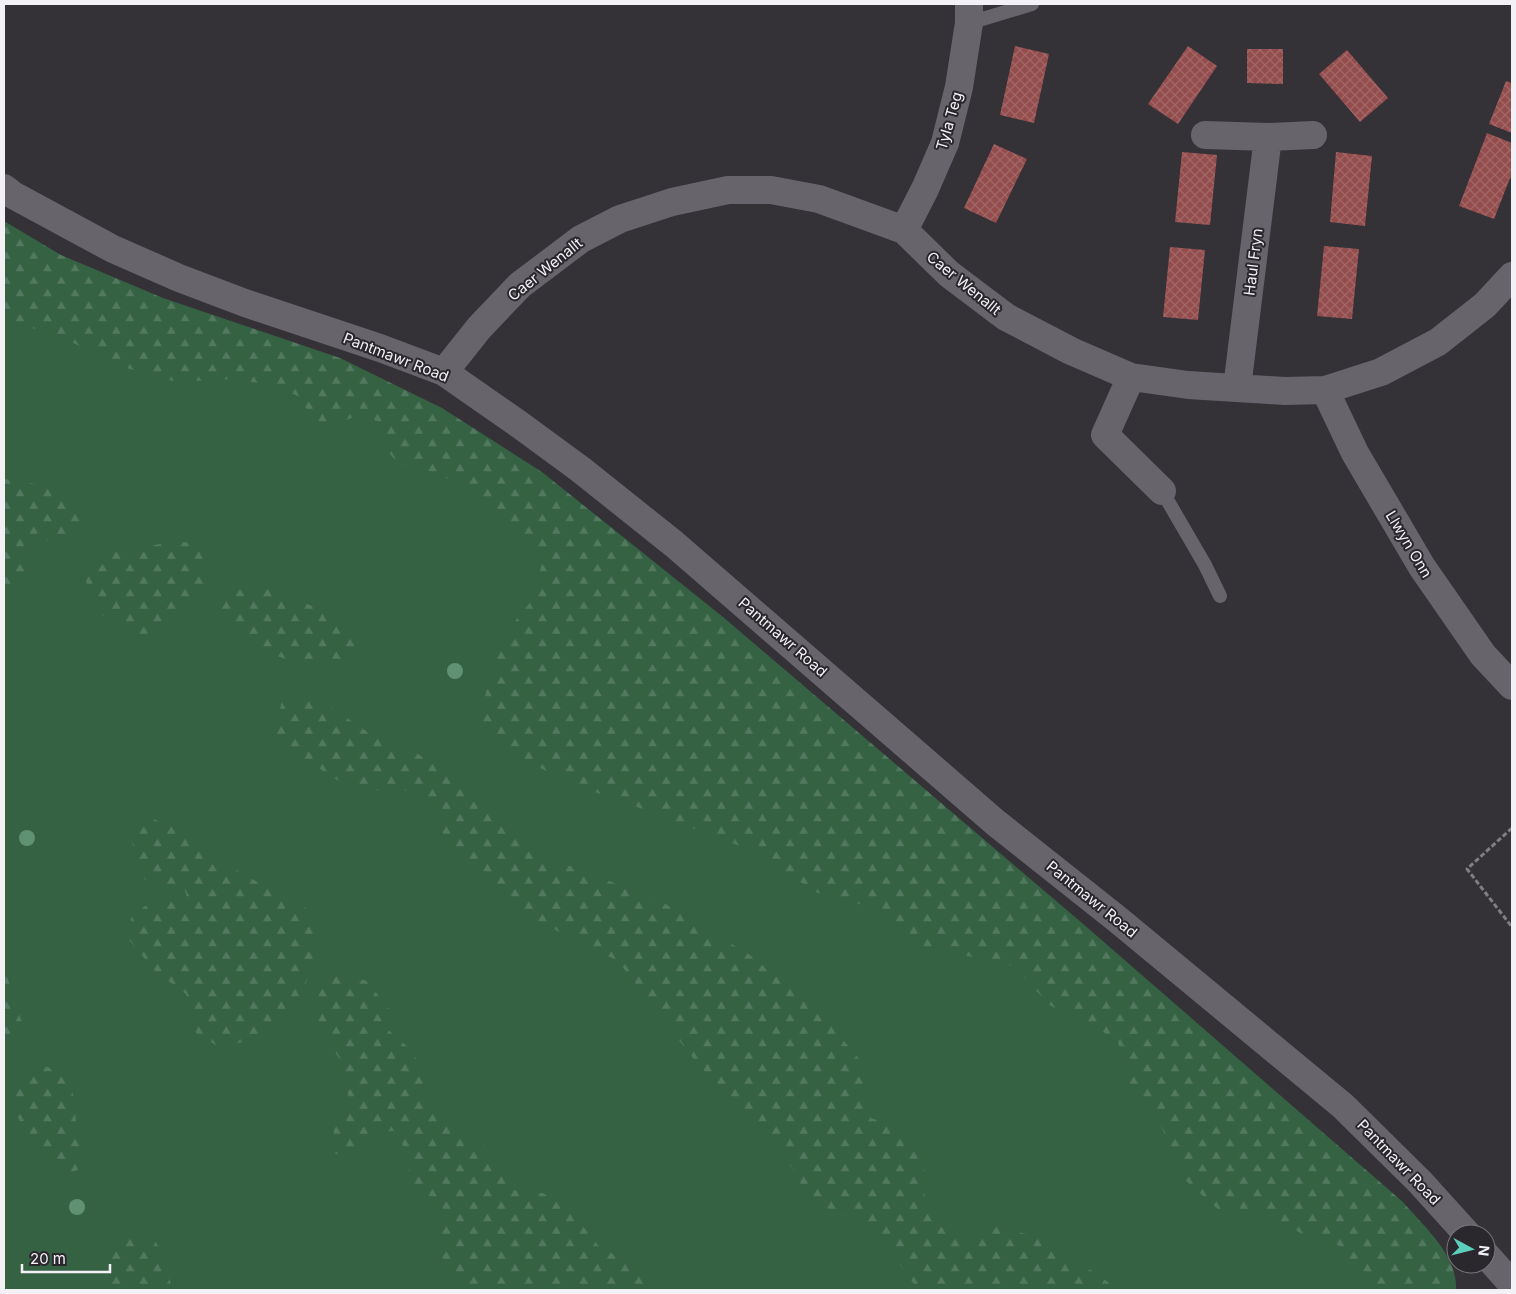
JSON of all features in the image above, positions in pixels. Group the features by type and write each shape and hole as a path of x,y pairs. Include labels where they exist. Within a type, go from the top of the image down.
{"street":[{"name":"Tyla Teg","path":"904,230 925,189 945,143 959,87 969,13"},
{"path":"1205,135 1268,137 1313,135"},
{"name":"Haul Fryn","path":"1237,388 1268,137"},
{"name":"Pantmawr Road","path":"4,188 13,195 113,249 179,278 444,372 580,469 674,544 996,823 1117,919 1343,1106 1420,1182 1458,1224"},
{"name":"Caer Wenallt","path":"444,372 479,328 520,285 581,238 620,219 672,202 728,190 771,190 819,199 904,230 949,274 1006,317 1071,351 1131,377 1188,386 1286,391 1326,390 1381,372 1438,342 1484,305 1512,276"},
{"path":"1131,377 1105,435 1162,491"},
{"name":"Llwyn Onn","path":"1326,390 1355,453 1422,568 1483,655 1512,686"},
{"path":"1496,1266 1512,1284"}],"lane":[{"path":"969,13 1032,4"},
{"path":"1162,491 1205,565 1220,596"}],"path":[{"path":"1512,828 1467,870 1512,927"}],"green space":[{"path":"4,221 61,255 163,298 340,358 442,408 542,472 723,617 1082,923 1403,1202 1446,1253 1446,1274 1454,1274 1456,1290 1367,1290 1367,1287 1340,1246 1302,1234 1267,1213 1221,1212 1185,1180 1161,1126 1131,1087 1118,1042 1090,1023 1051,1006 1013,966 921,946 870,907 818,893 745,848 575,785 520,758 481,726 486,691 503,636 533,599 541,567 531,540 484,498 437,473 398,463 382,445 378,422 363,413 332,426 314,424 300,397 274,385 230,379 177,382 123,367 63,338 4,319"},
{"path":"4,251 379,404 1426,1290 4,1290"},
{"path":"4,479 36,484 72,497 85,517 76,538 52,541 31,536 22,549 29,565 24,582 4,593"},
{"path":"171,541 195,543 207,560 203,592 176,620 154,634 135,634 110,623 92,604 86,581 92,561 114,552 143,548"},
{"path":"259,586 326,611 354,629 358,649 345,662 298,664 254,647 212,607 222,595 232,589"},
{"path":"316,697 375,737 415,752 459,781 507,830 554,860 659,900 750,955 820,1012 864,1065 871,1118 901,1129 924,1160 925,1203 938,1226 970,1238 997,1227 1044,1238 1108,1282 1114,1290 918,1290 872,1225 809,1201 793,1169 762,1125 699,1066 618,961 535,920 454,857 429,803 401,788 359,792 332,777 273,737 282,701"},
{"path":"150,818 182,829 230,866 309,910 317,949 303,992 285,1024 248,1041 219,1047 196,1033 186,994 155,971 130,941 131,918 145,906 187,899 185,890 145,880 126,825"},
{"path":"4,967 22,1023 16,1040 4,1044"},
{"path":"336,972 367,981 389,1009 387,1029 408,1047 427,1074 427,1100 441,1123 483,1144 496,1168 512,1190 543,1193 571,1211 601,1249 630,1260 648,1290 482,1290 481,1288 441,1275 439,1242 447,1213 432,1197 408,1186 409,1156 394,1131 373,1132 354,1158 333,1153 334,1128 349,1099 341,1061 310,1015 321,987"},
{"path":"39,1065 59,1070 73,1093 78,1140 84,1167 66,1175 51,1168 29,1137 7,1099 12,1076"},
{"path":"132,1233 153,1237 165,1258 172,1290 113,1290 107,1269 112,1247"}],"building":[{"path":"1015,46 1049,54 1034,123 1000,115"},
{"path":"1188,46 1217,66 1178,124 1148,104"},
{"path":"1247,49 1283,49 1283,84 1247,83"},
{"path":"1347,50 1388,98 1360,122 1319,74"},
{"path":"1506,81 1512,83 1512,133 1489,124"},
{"path":"1487,133 1512,143 1512,179 1510,178 1494,219 1459,206"},
{"path":"994,144 1027,159 996,223 964,208"},
{"path":"1182,152 1217,155 1210,225 1175,222"},
{"path":"1336,152 1372,156 1365,226 1330,222"},
{"path":"1324,246 1359,249 1352,319 1317,316"},
{"path":"1170,247 1205,250 1198,320 1163,317"}]}
